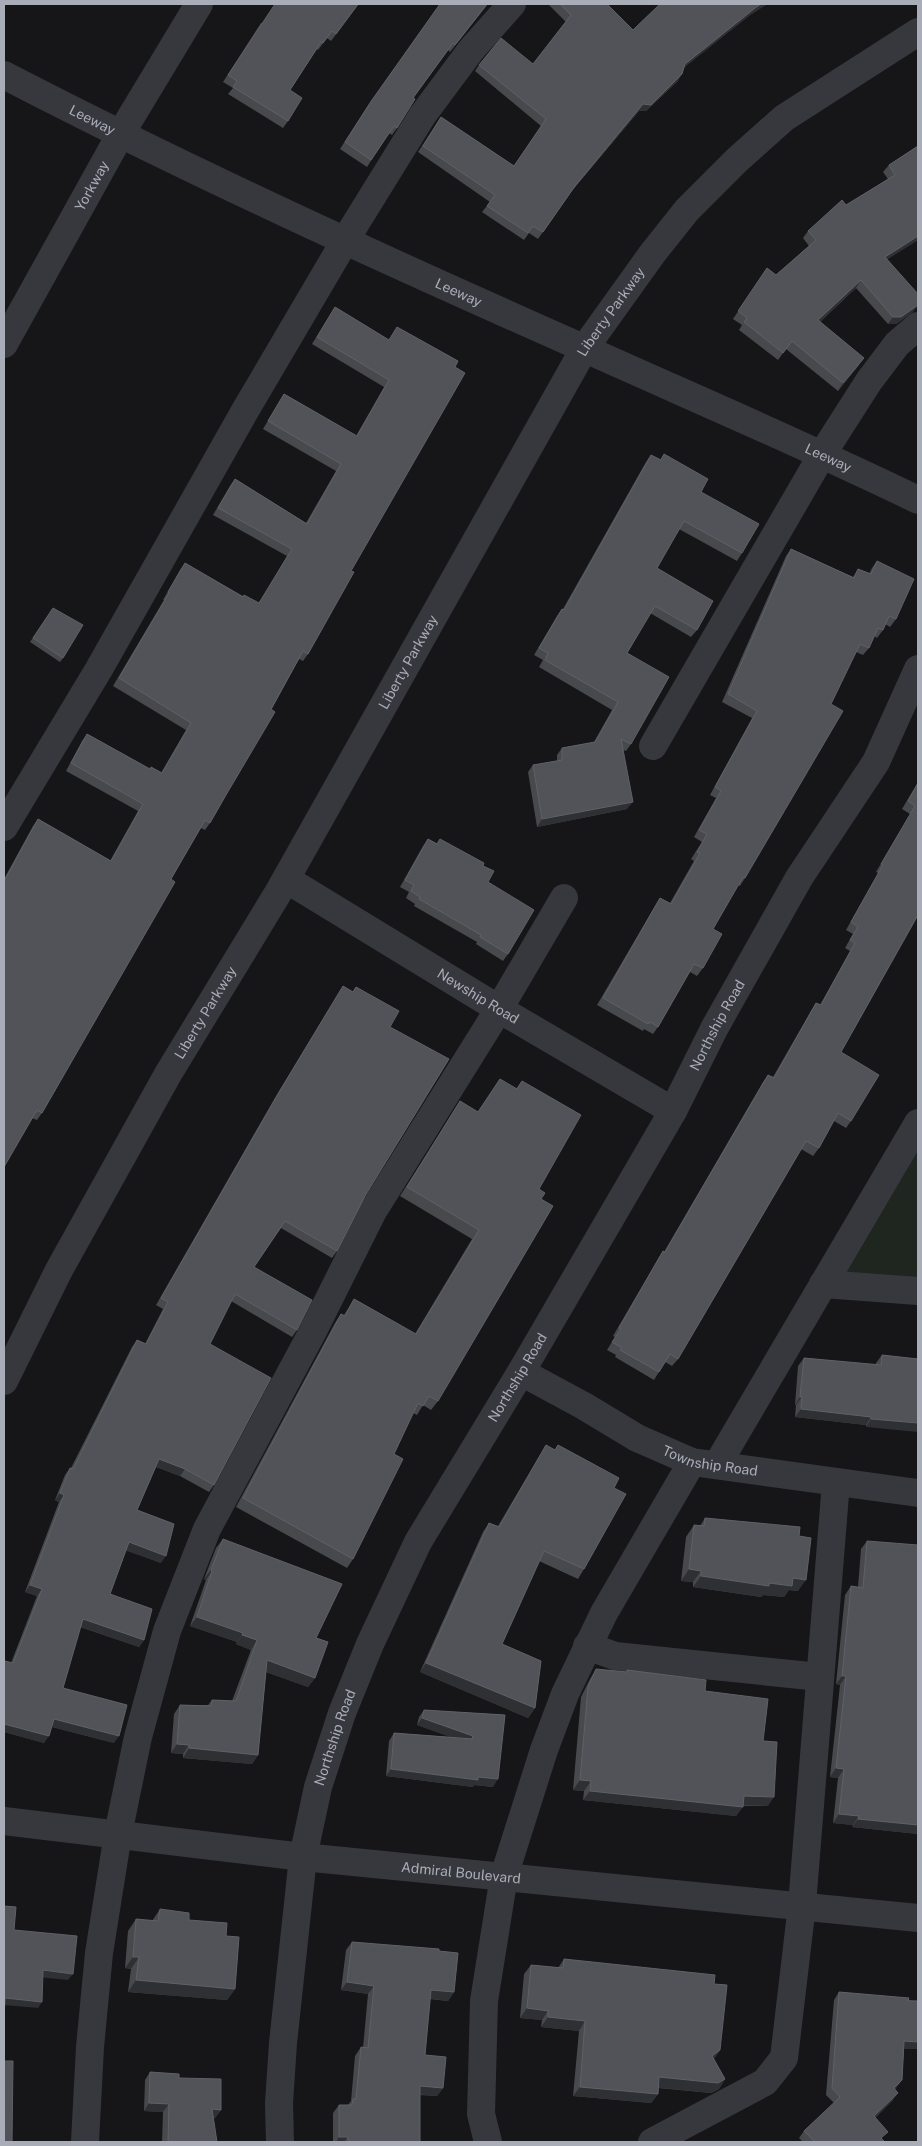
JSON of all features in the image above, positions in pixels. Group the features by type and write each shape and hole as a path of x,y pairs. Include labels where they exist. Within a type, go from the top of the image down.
{"street":[{"name":"Yorkway","path":"4,344 120,135 199,4"},
{"path":"4,827 100,669 246,409 422,116 471,50 512,4"},
{"name":"Liberty Parkway","path":"4,1381 60,1270 168,1074 286,879 584,348 652,254 682,217 737,160 784,118 918,32"},
{"name":"Leeway","path":"4,75 120,135 346,240 822,454 918,500"},
{"path":"653,746 822,454 869,381 897,344 918,326"},
{"name":"Northship Road","path":"280,2142 279,2103 283,2043 302,1857 318,1787 342,1713 370,1644 418,1542 521,1372 673,1111 715,1027 799,878 876,762 918,670"},
{"name":"Newship Road","path":"286,879 673,1111"},
{"path":"85,2142 90,2047 99,1953 118,1834 138,1737 167,1631 207,1529 312,1333 373,1210 500,1009 564,898"},
{"path":"488,2142 481,2114 484,2001 504,1876 564,1694 587,1646 823,1284 918,1123"},
{"path":"823,1284 918,1291"},
{"name":"Township Road","path":"521,1372 584,1406 637,1438 704,1464 918,1492"},
{"path":"652,2142 765,2082 784,2058 802,1905 836,1482"},
{"path":"587,1646 614,1656 820,1678"},
{"name":"Admiral Boulevard","path":"4,1821 302,1857 802,1905 918,1918"}],"shaded area":[{"path":"918,1134 918,1285 833,1278"}],"building":[{"path":"275,4 358,4 336,34 332,31 323,43 321,42 290,90 302,98 288,121 233,87 237,81 228,75"},
{"path":"440,4 487,4 455,45 453,43 413,98 415,99 397,128 394,126 371,160 345,142 372,100"},
{"path":"560,4 607,4 633,30 660,4 761,4 685,64 682,74 651,105 643,104 575,186 543,232 533,226 528,233 487,206 495,195 423,146 441,117 514,166 546,119 479,65 501,38 533,64 571,15"},
{"path":"918,146 918,236 885,257 918,294 918,305 901,317 893,317 861,280 818,320 864,358 843,383 792,341 783,353 744,322 747,318 738,311 767,268 776,275 816,240 808,231 842,200 846,205 895,175 889,165"},
{"path":"335,307 389,340 397,327 458,361 455,367 465,373 351,571 354,572 308,654 303,651 271,709 275,712 210,823 205,820 171,879 175,882 42,1113 37,1110 4,1167 4,881 38,819 111,861 143,804 71,763 87,734 150,769 151,767 162,773 191,723 119,678 185,563 243,597 244,595 259,603 292,549 218,508 235,479 307,524 341,464 268,421 284,394 357,436 389,380 317,337"},
{"path":"664,454 708,479 701,492 759,524 742,553 684,521 657,568 713,601 697,630 655,606 627,653 669,677 631,744 621,739 633,802 542,819 533,765 562,760 562,748 595,742 618,702 545,660 548,653 539,648 562,609 564,610 651,455 661,460"},
{"path":"791,549 854,578 858,569 871,574 877,561 914,579 896,619 889,616 883,630 878,628 869,648 860,644 831,704 843,711 713,929 722,934 703,968 694,964 658,1027 650,1022 648,1024 603,998 660,898 671,904 700,853 697,852 707,834 699,830 721,791 715,787 757,711 728,694"},
{"path":"53,608 83,625 63,658 33,638"},
{"path":"918,783 918,915 841,1052 879,1075 851,1121 838,1113 819,1148 806,1141 678,1359 670,1354 659,1372 620,1350 622,1348 612,1342 663,1251 665,1252 768,1075 774,1078 816,1003 821,1005 855,943 850,940 858,927 851,922 883,865 881,864 915,806 908,801"},
{"path":"428,839 437,844 440,839 484,863 483,866 494,871 488,882 534,910 508,954 480,937 481,935 419,899 420,897 411,891 414,885 405,880"},
{"path":"343,986 353,992 356,987 399,1011 390,1027 449,1059 365,1196 337,1251 285,1221 254,1267 312,1300 297,1330 235,1294 210,1344 271,1378 214,1485 185,1469 159,1459 137,1510 174,1524 166,1556 129,1542 110,1594 152,1609 144,1640 83,1619 63,1688 127,1705 119,1736 54,1719 49,1736 4,1724 5,1661 13,1663 42,1589 30,1585 64,1495 60,1493 70,1468 73,1469 137,1340 146,1344 168,1302 161,1298 281,1089"},
{"path":"500,1079 517,1089 522,1081 581,1115 539,1189 545,1193 541,1199 553,1206 438,1401 429,1396 423,1406 418,1403 394,1454 403,1459 353,1559 243,1498 341,1314 345,1316 354,1299 416,1334 479,1230 407,1187 460,1101 478,1112"},
{"path":"882,1355 918,1359 918,1423 871,1419 871,1417 801,1409 802,1397 800,1397 804,1358 881,1365"},
{"path":"546,1445 555,1450 558,1445 619,1478 614,1488 626,1494 584,1569 544,1551 502,1644 541,1661 535,1708 426,1663 489,1523 499,1527"},
{"path":"705,1518 800,1527 799,1536 811,1538 806,1580 793,1578 792,1586 769,1583 769,1586 701,1576 701,1571 689,1569 694,1525 704,1526"},
{"path":"223,1539 342,1584 316,1638 328,1642 315,1678 267,1660 258,1755 189,1748 189,1745 177,1744 180,1705 211,1706 212,1700 236,1701 257,1640 242,1635 243,1633 197,1617 211,1570"},
{"path":"867,1541 918,1545 918,1825 858,1819 859,1816 839,1814 844,1769 836,1768 846,1676 842,1676 851,1586 863,1588"},
{"path":"596,1669 627,1672 627,1670 706,1680 705,1691 768,1699 763,1741 777,1742 774,1797 744,1796 743,1807 590,1791 591,1781 580,1780 588,1687"},
{"path":"424,1710 505,1715 498,1779 478,1777 478,1780 391,1769 394,1733 472,1739 473,1736 422,1718"},
{"path":"4,1906 16,1907 14,1930 77,1936 73,1974 43,1970 42,2002 5,1998 4,2021"},
{"path":"160,1909 189,1913 189,1920 227,1923 226,1936 239,1937 235,1989 136,1980 139,1957 133,1957 136,1919 158,1921"},
{"path":"352,1942 439,1949 439,1951 458,1953 454,1992 431,1990 425,2055 446,2057 443,2088 420,2086 420,2142 348,2142 348,2137 339,2137 339,2105 352,2105 353,2099 356,2099 361,2047 368,2048 374,1986 347,1982"},
{"path":"564,1959 715,1975 714,1984 727,1985 720,2050 712,2056 725,2079 718,2083 659,2077 658,2094 580,2087 585,2021 548,2017 548,2011 527,2008 531,1965 563,1968"},
{"path":"839,1992 909,1998 908,2001 918,2001 918,2042 904,2041 902,2080 894,2088 898,2093 874,2116 888,2132 881,2138 885,2142 815,2142 804,2131 840,2097 832,2088"},
{"path":"4,2061 13,2061 12,2142 4,2142"},
{"path":"150,2072 179,2074 179,2078 221,2079 221,2110 212,2109 217,2142 168,2142 169,2104 149,2103"}]}
